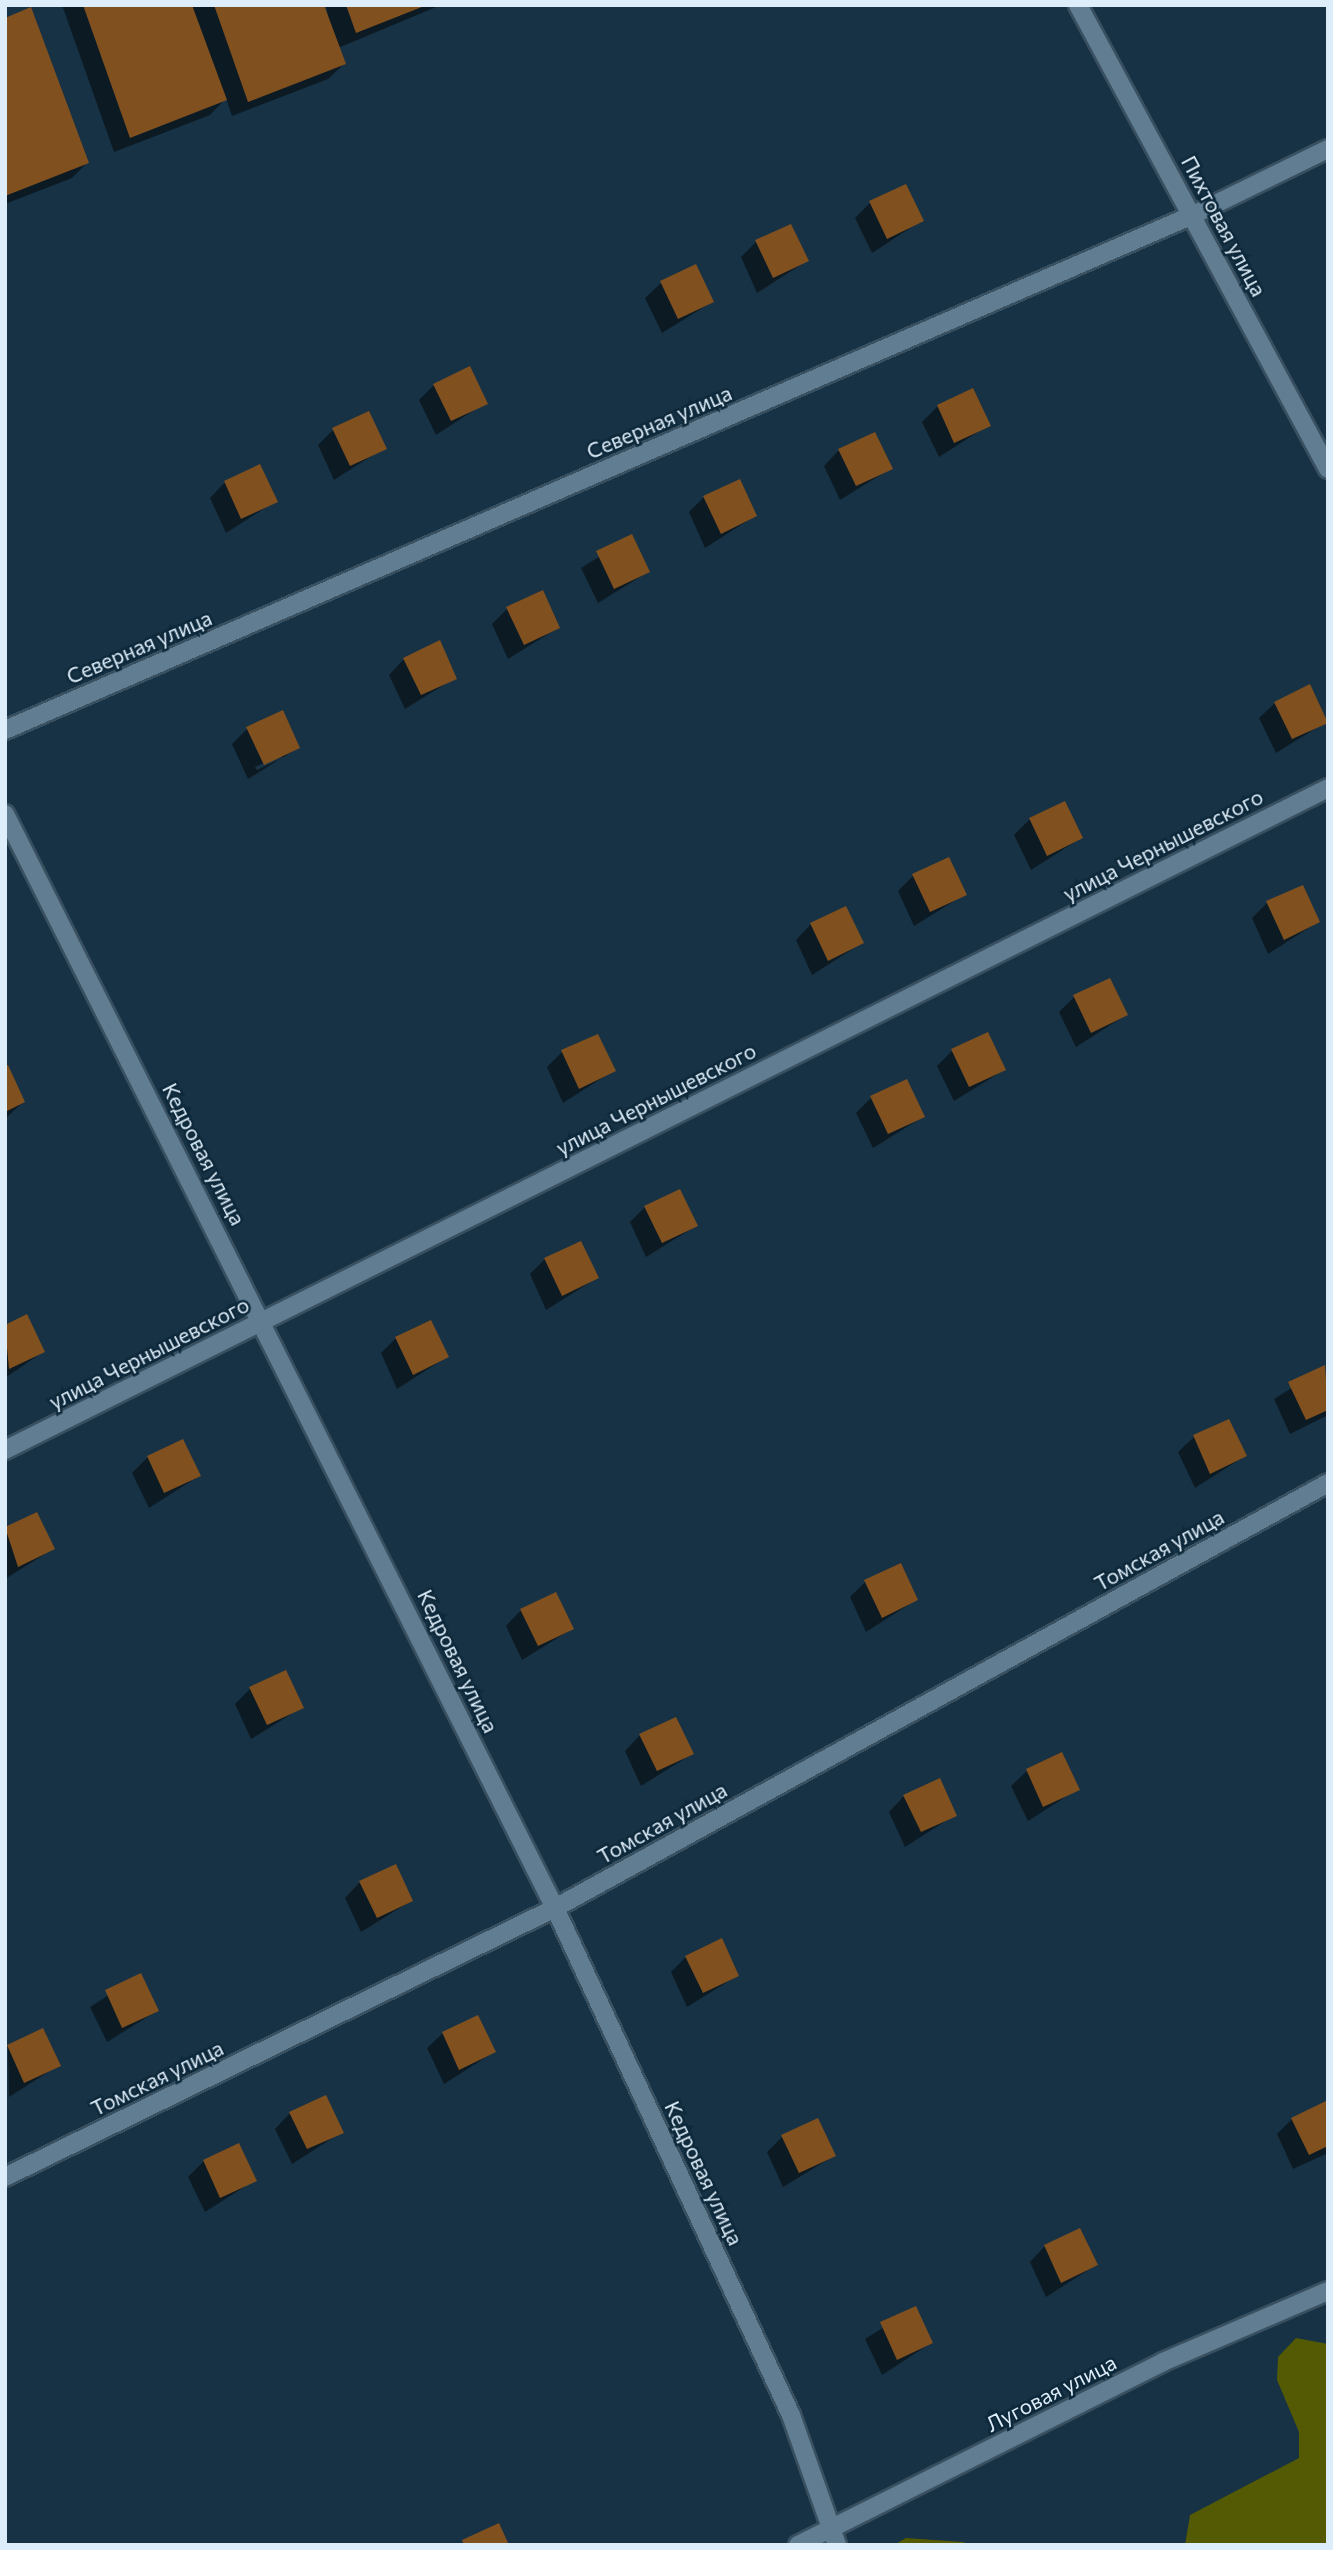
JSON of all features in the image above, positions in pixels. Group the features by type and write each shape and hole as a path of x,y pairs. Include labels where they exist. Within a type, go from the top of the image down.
{"street":[{"name":"Пихтовая улица","path":"1078,5 1328,469"},
{"name":"Северная улица","path":"5,730 1192,215 1328,149"},
{"name":"улица Чернышевского","path":"5,1450 1328,788"},
{"name":"Кедровая улица","path":"5,814 264,1321 555,1908 791,2415 834,2537"},
{"name":"Томская улица","path":"5,2177 555,1908 1328,1483"},
{"name":"Луговая улица","path":"798,2545 834,2537 1163,2362 1328,2291"}],"green space":[{"path":"1296,2338 1328,2344 1328,2545 1185,2545 1190,2515 1299,2458 1299,2432 1277,2380 1278,2357"},
{"path":"906,2538 963,2542 969,2545 894,2545"}],"building":[{"path":"83,5 192,5 227,100 130,138"},
{"path":"214,5 324,5 346,64 248,102"},
{"path":"346,5 427,5 356,33"},
{"path":"31,7 89,163 5,196 5,18"},
{"path":"906,184 924,221 887,239 869,201"},
{"path":"791,224 809,261 773,278 755,240"},
{"path":"696,264 714,302 678,319 660,281"},
{"path":"470,366 488,404 451,421 433,384"},
{"path":"973,388 991,426 954,443 937,405"},
{"path":"369,411 387,449 350,466 332,428"},
{"path":"875,432 893,469 856,486 838,449"},
{"path":"260,464 278,502 241,519 224,481"},
{"path":"740,479 757,516 721,534 703,496"},
{"path":"632,534 650,572 614,589 596,551"},
{"path":"543,590 560,628 524,645 506,607"},
{"path":"440,640 457,679 421,695 403,658"},
{"path":"1310,684 1328,723 1292,739 1274,702"},
{"path":"283,710 300,748 264,765 246,727"},
{"path":"1065,801 1083,838 1047,856 1029,818"},
{"path":"949,857 967,895 930,912 912,874"},
{"path":"1303,885 1320,922 1284,940 1266,901"},
{"path":"846,906 864,943 828,961 810,923"},
{"path":"1110,978 1128,1015 1091,1033 1073,995"},
{"path":"988,1032 1006,1070 969,1087 951,1049"},
{"path":"598,1034 616,1071 579,1089 561,1050"},
{"path":"8,1065 25,1102 5,1112 5,1066"},
{"path":"907,1079 925,1117 888,1134 870,1096"},
{"path":"680,1189 698,1226 662,1243 644,1206"},
{"path":"581,1241 599,1278 562,1296 544,1258"},
{"path":"27,1314 45,1352 9,1369 5,1325"},
{"path":"431,1320 449,1357 413,1375 395,1337"},
{"path":"1325,1365 1328,1410 1306,1420 1288,1382"},
{"path":"1229,1419 1247,1456 1210,1474 1193,1435"},
{"path":"183,1439 201,1476 164,1493 147,1456"},
{"path":"37,1512 55,1549 18,1567 5,1527"},
{"path":"901,1563 918,1600 882,1618 864,1580"},
{"path":"556,1592 574,1629 538,1646 520,1609"},
{"path":"286,1670 304,1708 267,1725 249,1687"},
{"path":"676,1717 694,1754 657,1771 639,1734"},
{"path":"1062,1752 1080,1790 1043,1807 1026,1769"},
{"path":"940,1778 957,1816 921,1832 903,1795"},
{"path":"396,1864 413,1901 377,1918 359,1881"},
{"path":"722,1938 739,1976 703,1993 685,1956"},
{"path":"141,1973 159,2011 122,2028 105,1990"},
{"path":"478,2015 496,2052 459,2070 442,2032"},
{"path":"43,2028 61,2066 24,2083 7,2045"},
{"path":"326,2095 344,2133 307,2149 289,2112"},
{"path":"1328,2100 1328,2146 1309,2155 1291,2118"},
{"path":"818,2118 836,2156 799,2173 781,2135"},
{"path":"239,2143 257,2181 220,2198 203,2160"},
{"path":"1080,2228 1098,2265 1061,2283 1044,2245"},
{"path":"916,2306 933,2343 897,2360 880,2322"},
{"path":"499,2523 509,2545 464,2545 462,2540"}]}
